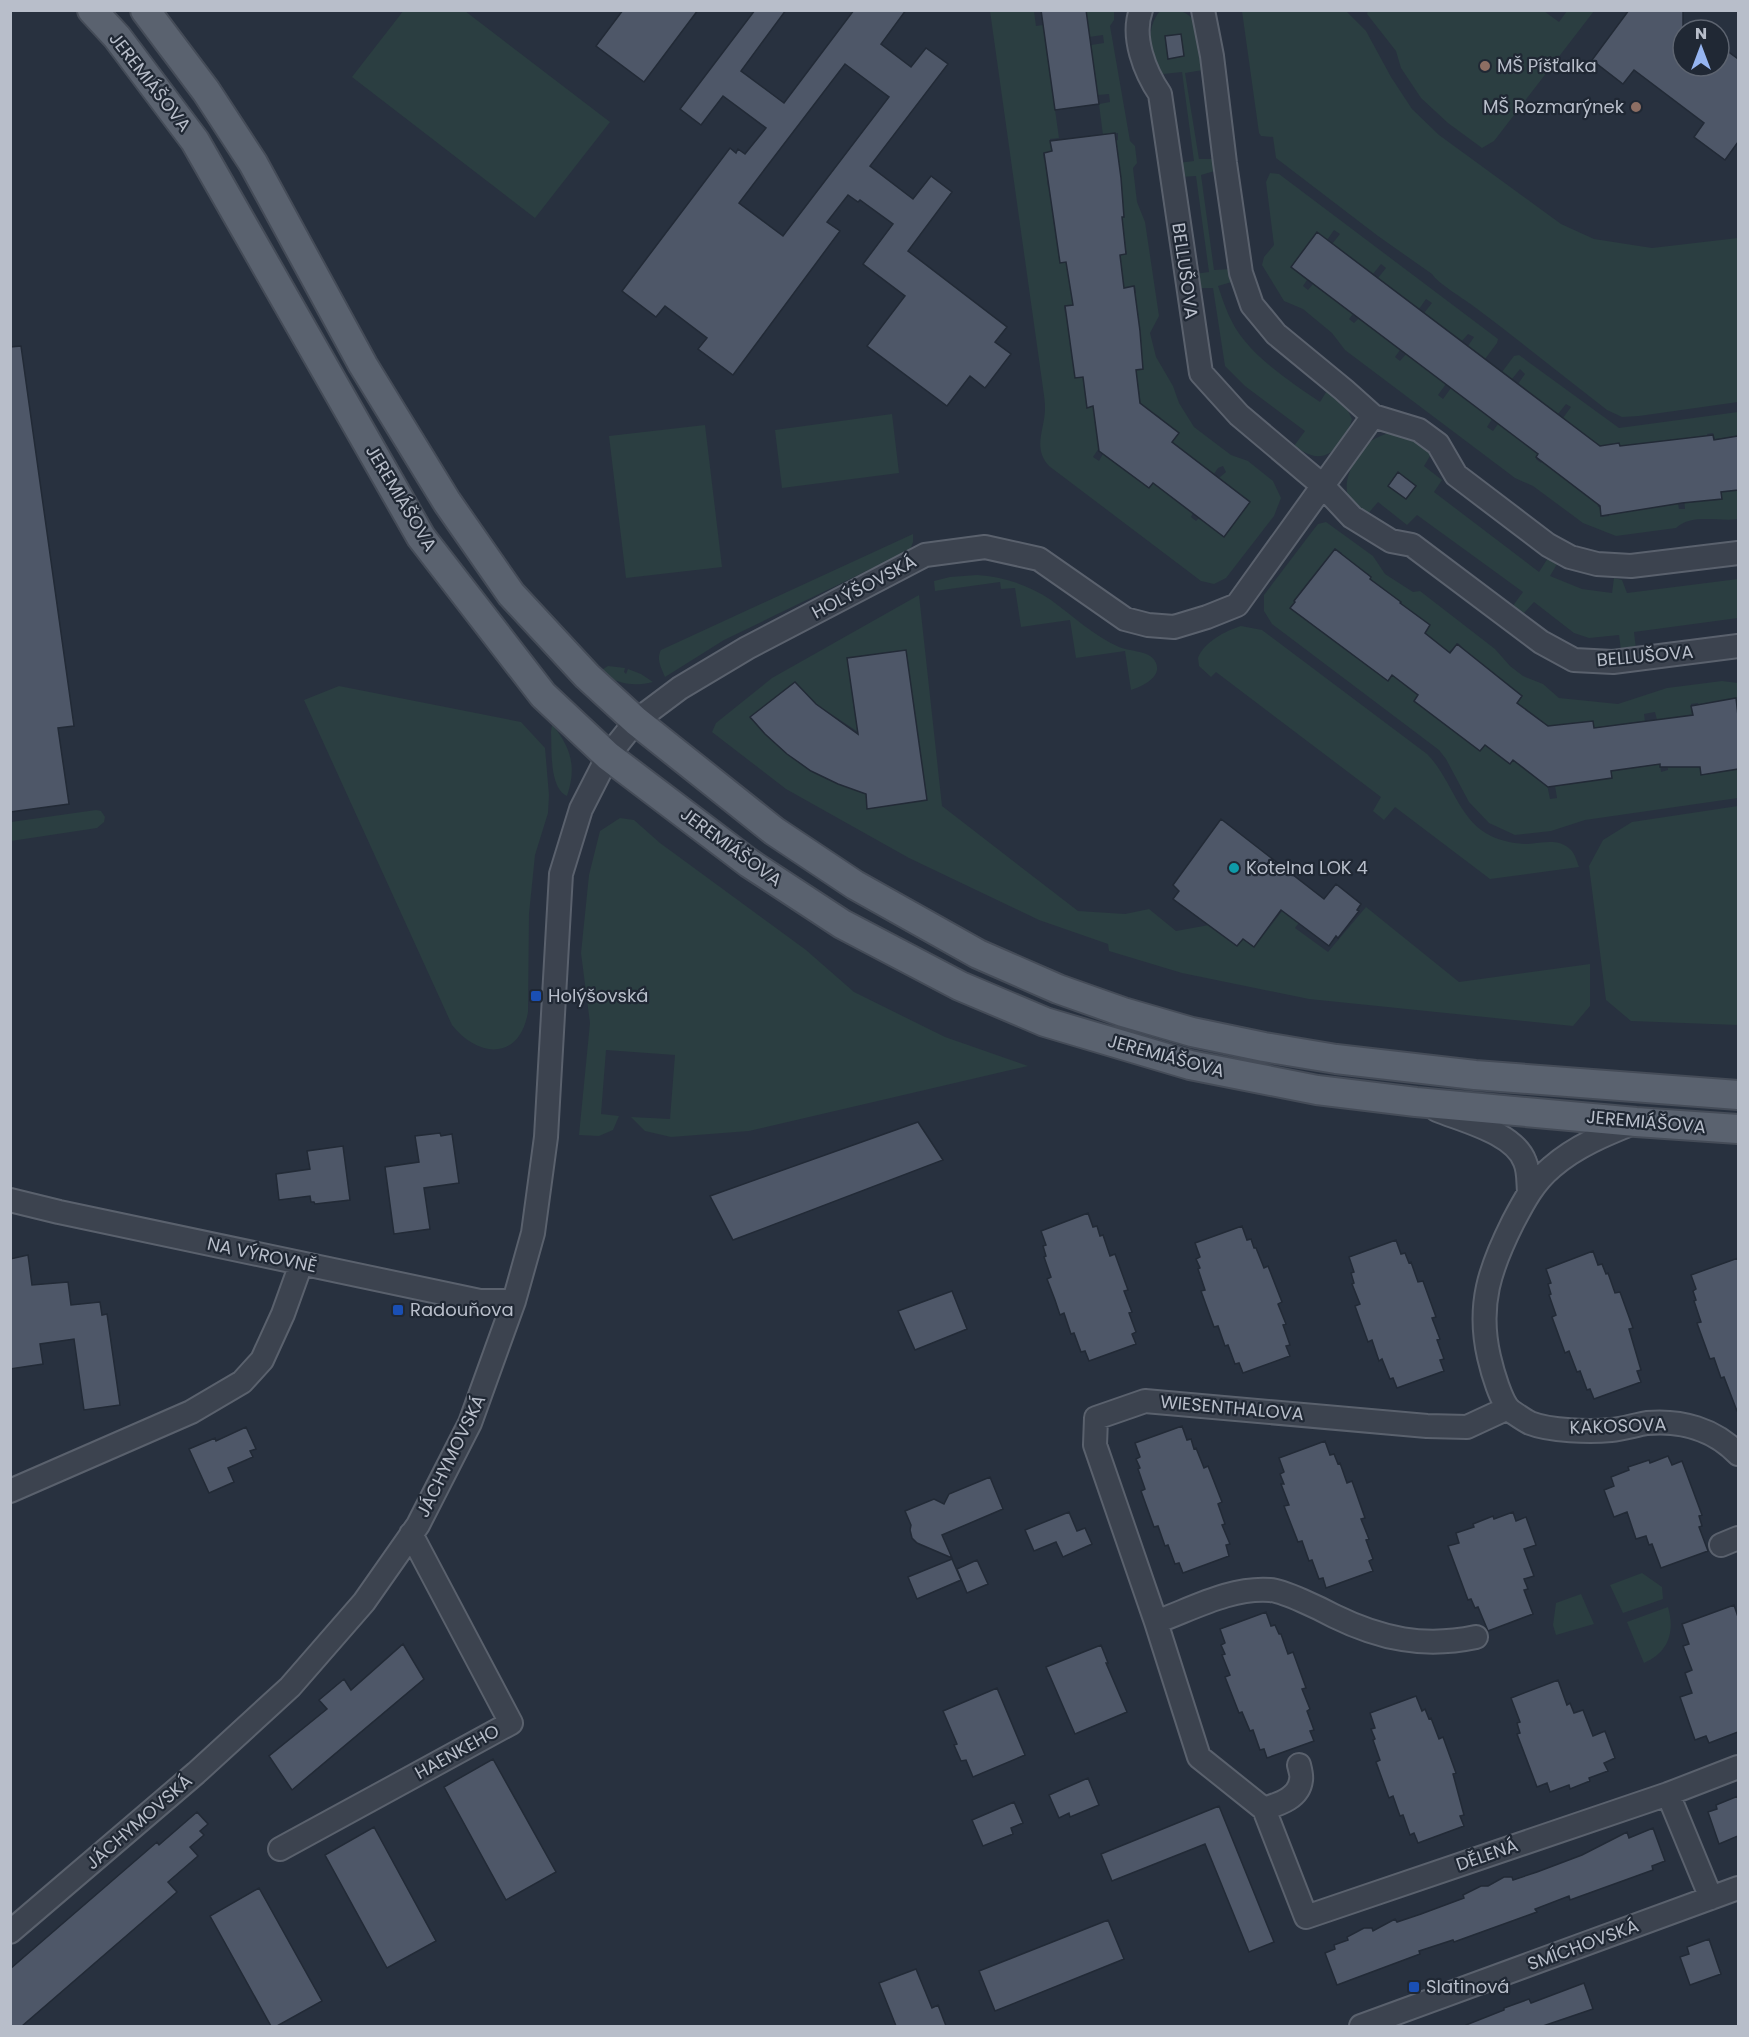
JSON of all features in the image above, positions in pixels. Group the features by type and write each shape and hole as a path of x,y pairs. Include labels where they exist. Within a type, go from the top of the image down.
{"main road":[{"name":"JEREMIÁŠOVA","path":"92,10 117,37 195,141 421,537 543,695 608,756 749,863 842,924 960,986 1046,1022 1190,1065 1317,1090 1416,1102 1738,1130"},
{"name":"JEREMIÁŠOVA","path":"145,10 206,91 253,163 363,365 447,502 511,594 587,676 636,721 774,831 855,885 978,954 1058,989 1123,1012 1192,1032 1336,1059 1475,1075 1738,1095"}],"street":[{"name":"BELLUŠOVA","path":"1141,10 1138,30 1144,66 1161,94 1201,373 1239,415 1322,484 1352,517 1391,541 1412,545 1541,642 1574,660 1613,662 1738,646"},
{"path":"1203,10 1212,56 1241,273 1252,305 1276,334 1373,416 1419,429 1438,444 1456,475 1548,544 1570,557 1597,564 1631,566 1738,553"},
{"path":"1322,484 1373,416"},
{"name":"HOLÝŠOVSKÁ","path":"608,756 636,721 680,688 747,648 926,555 985,547 1039,560 1125,619 1148,625 1174,627 1207,617 1237,604 1322,484"},
{"name":"JÁCHYMOVSKÁ","path":"10,1932 196,1773 290,1687 364,1602 411,1534 470,1423 514,1301 533,1233 545,1148 561,874 578,818 608,756"},
{"path":"1416,1102 1506,1139 1522,1156 1526,1164 1529,1191"},
{"path":"1508,1408 1493,1373 1486,1341 1485,1303 1491,1271 1529,1191 1552,1167 1580,1147 1636,1122"},
{"name":"NA VÝROVNĚ","path":"10,1200 480,1301 514,1301"},
{"path":"10,1491 191,1412 242,1382 262,1360 283,1314 301,1264"},
{"name":"WIESENTHALOVA","path":"1264,1809 1199,1757 1156,1622 1095,1445 1096,1418 1145,1401 1427,1426 1467,1427 1508,1408"},
{"name":"KAKOSOVA","path":"1508,1408 1531,1423 1573,1431 1613,1430 1647,1423 1682,1424 1708,1432 1729,1444 1738,1454"},
{"name":"HAENKEHO","path":"280,1849 511,1723 411,1534"},
{"path":"1156,1622 1238,1592 1272,1590 1383,1636 1416,1642 1453,1642 1476,1637"},
{"path":"1264,1809 1285,1801 1295,1792 1302,1780 1299,1765"},
{"name":"DĚLENÁ","path":"1264,1809 1306,1917 1668,1794 1738,1767"},
{"path":"1668,1794 1711,1898"},
{"name":"SMÍCHOVSKÁ","path":"1363,2026 1738,1888"}],"shaded area":[{"path":"404,10 465,11 610,122 535,218 352,77"},
{"path":"1174,10 1187,14 1196,26 1199,35 1203,70 1185,73 1199,159 1216,159 1218,170 1201,175 1214,270 1232,269 1235,281 1218,286 1225,307 1239,334 1251,349 1270,366 1320,402 1328,389 1346,407 1352,419 1350,426 1343,440 1326,455 1311,455 1294,446 1305,431 1245,386 1225,366 1213,288 1196,288 1194,274 1209,272 1196,176 1180,177 1178,163 1194,161 1182,72 1154,75 1150,42 1155,18 1160,11","holes":["1181,34 1184,56 1168,59 1165,36"]},
{"path":"990,11 1034,11 1036,26 1043,25 1059,138 1050,139 1052,151 1043,153 1044,160 1053,159 1055,179 1047,180 1048,187 1056,186 1061,217 1053,218 1054,225 1061,224 1060,263 1067,262 1073,305 1064,306 1065,313 1074,312 1077,332 1069,333 1070,340 1077,339 1075,378 1083,377 1087,407 1093,406 1096,426 1105,425 1111,430 1093,457 1099,461 1103,454 1128,473 1132,467 1147,479 1143,484 1149,488 1153,483 1193,513 1191,517 1196,521 1199,518 1224,537 1250,501 1219,478 1226,472 1223,466 1218,468 1214,474 1172,442 1179,433 1153,428 1161,418 1155,414 1148,424 1143,420 1136,370 1143,369 1142,362 1125,295 1136,293 1135,286 1124,288 1120,255 1127,254 1125,246 1118,247 1104,142 1118,140 1118,133 1103,135 1099,104 1110,102 1109,94 1098,95 1091,45 1104,43 1103,35 1089,37 1086,11 1114,11 1114,20 1110,26 1130,141 1135,146 1137,163 1133,168 1137,202 1145,222 1159,316 1150,333 1156,357 1194,427 1231,455 1248,461 1273,481 1281,498 1274,516 1226,578 1214,584 1201,581 1049,466 1041,452 1044,398"},
{"path":"1242,11 1346,11 1366,31 1391,77 1412,109 1439,135 1561,224 1594,239 1652,248 1738,238 1738,402 1639,416 1622,417 1607,410 1492,320 1445,287 1432,274 1276,158 1273,137 1261,136 1259,133"},
{"name":"MŠ Píšťalka","path":"1368,11 1544,11 1559,22 1567,11 1594,11 1494,141 1482,148 1448,123 1421,98 1401,68 1396,51 1367,14"},
{"path":"1270,173 1279,174 1498,339 1497,343 1485,359 1468,346 1474,337 1468,334 1462,341 1424,313 1432,303 1426,299 1419,309 1378,278 1386,268 1381,264 1373,274 1332,244 1340,234 1334,230 1327,240 1317,233 1291,267 1307,280 1303,286 1308,290 1313,284 1353,314 1349,319 1354,323 1359,318 1400,350 1395,357 1400,361 1406,354 1446,384 1438,395 1443,399 1451,388 1492,419 1487,427 1493,431 1498,424 1538,454 1536,459 1541,463 1544,459 1581,492 1595,485 1602,517 1609,516 1608,506 1646,509 1677,498 1679,509 1685,509 1684,498 1722,499 1722,492 1738,490 1738,519 1698,519 1682,523 1676,528 1616,536 1583,523 1533,486 1515,478 1345,350 1332,333 1303,309 1284,301 1262,265 1264,257 1274,245 1266,182"},
{"path":"1519,355 1619,428 1738,412 1738,436 1715,439 1713,433 1707,434 1708,441 1676,444 1676,439 1670,439 1670,446 1638,445 1621,453 1619,443 1613,444 1614,454 1611,454 1563,418 1571,407 1566,404 1558,414 1518,384 1525,374 1520,369 1512,379 1502,372 1514,356"},
{"path":"892,414 899,473 782,488 775,430"},
{"path":"705,425 722,567 626,578 609,436"},
{"path":"1392,432 1408,434 1433,451 1424,466 1442,480 1434,492 1539,572 1548,558 1557,564 1550,576 1582,589 1612,593 1614,578 1622,580 1627,593 1738,579 1738,618 1634,632 1636,649 1621,650 1619,635 1589,638 1574,633 1534,602 1524,613 1512,607 1523,592 1417,515 1407,525 1378,502 1366,516 1352,501 1348,495 1347,481 1352,466 1371,441","holes":["1398,472 1416,486 1406,499 1388,486"]},
{"path":"1326,522 1373,556 1385,574 1413,592 1420,591 1495,649 1510,666 1523,676 1543,684 1559,698 1618,704 1667,688 1722,681 1738,683 1738,709 1735,698 1700,714 1698,703 1691,704 1692,715 1657,720 1655,712 1644,714 1645,721 1594,728 1592,721 1558,733 1517,703 1522,697 1487,668 1456,657 1463,648 1458,643 1449,652 1425,633 1430,625 1364,587 1371,577 1366,573 1333,564 1342,553 1335,548 1294,600 1291,608 1327,635 1356,648 1351,654 1357,658 1362,652 1388,681 1392,675 1418,695 1414,702 1419,705 1424,699 1449,718 1444,724 1449,728 1454,722 1479,741 1475,747 1480,751 1485,745 1509,764 1513,760 1543,765 1550,799 1557,798 1555,786 1585,782 1603,772 1605,779 1612,778 1611,771 1660,764 1661,772 1668,770 1667,763 1698,759 1701,774 1738,762 1738,798 1585,820 1551,831 1515,835 1489,823 1469,802 1439,750 1272,624 1264,611 1264,595 1318,524"},
{"path":"913,534 910,550 724,640 665,677 659,660 661,650"},
{"path":"977,575 1016,583 1034,590 1051,600 1092,632 1124,649 1150,656 1157,668 1154,677 1131,690 1125,651 1076,658 1070,620 1021,627 1015,588 1001,589 1000,582 935,591 934,581"},
{"path":"919,595 942,806 1078,911 1125,914 1149,909 1176,931 1209,925 1237,946 1243,939 1254,947 1301,887 1306,913 1295,928 1328,952 1366,907 1459,982 1590,964 1590,1006 1573,1026 1309,999 1182,973 1109,951 1108,944 1039,920 909,858 786,789 712,732 716,723 772,678","holes":["906,650 927,800 868,809 866,794 832,780 803,764 776,743 750,717 795,682 816,704 858,732 847,658"]},
{"path":"1241,626 1262,630 1427,754 1436,764 1463,810 1480,829 1495,838 1513,843 1561,844 1572,852 1579,867 1490,879 1395,807 1384,820 1373,811 1381,797 1216,672 1211,677 1199,666 1198,658 1210,642"},
{"path":"608,666 625,668 626,674 628,669 653,682 632,684 619,682 600,671"},
{"path":"339,686 521,722 545,748 549,795 548,813 535,855 529,914 528,1012 524,1028 517,1039 508,1046 497,1049 474,1044 452,1025 304,700"},
{"path":"552,724 568,749 572,766 567,796 561,792 554,777"},
{"path":"1738,806 1738,1025 1631,1021 1606,1000 1589,866 1603,840 1632,822"},
{"path":"101,811 105,817 104,822 97,828 11,841 11,822"},
{"path":"620,818 634,820 660,843 806,950 854,992 945,1037 1028,1066 749,1131 671,1137 645,1131 631,1117 670,1119 675,1055 606,1050 601,1114 619,1116 613,1130 599,1136 579,1135 590,1023 581,953 589,875 600,831"},
{"path":"1642,1573 1662,1587 1663,1599 1623,1613 1610,1585"},
{"path":"1581,1594 1594,1624 1556,1635 1553,1625 1556,1603"},
{"path":"1668,1607 1671,1625 1668,1640 1659,1653 1644,1663 1627,1622"}],"building":[{"path":"623,10 698,10 644,82 596,46"},
{"path":"755,10 786,10 741,71 784,103 854,10 906,10 881,44 911,67 926,48 948,64 870,166 913,199 931,176 952,192 908,251 1007,327 995,342 1011,354 985,388 970,376 947,406 867,346 905,296 863,264 893,224 860,200 858,202 848,195 827,222 840,231 733,375 698,349 707,338 665,306 656,317 622,291 730,148 736,153 738,149 745,154 766,128 723,96 701,125 680,109","holes":["845,64 889,97 783,236 739,203"]},
{"path":"1041,10 1086,10 1099,104 1055,110"},
{"path":"1629,10 1683,10 1683,18 1671,18 1671,78 1731,78 1731,54 1738,59 1738,142 1725,160 1694,137 1704,123 1634,70 1623,84 1592,60"},
{"path":"1181,34 1184,56 1168,59 1165,36"},
{"path":"1115,133 1124,217 1122,217 1126,254 1120,255 1124,288 1134,286 1140,331 1143,369 1136,370 1140,403 1179,433 1172,442 1250,502 1224,537 1153,483 1149,488 1099,451 1093,406 1087,408 1083,377 1075,378 1065,306 1073,305 1066,262 1060,263 1044,153 1052,151 1050,141"},
{"path":"1317,232 1600,446 1619,443 1620,446 1713,435 1714,440 1738,436 1738,490 1721,492 1722,499 1601,516 1600,506 1536,457 1538,454 1291,267"},
{"path":"21,346 74,726 58,728 69,804 10,812 10,347"},
{"path":"1398,472 1416,486 1406,499 1388,486"},
{"path":"1335,549 1430,625 1425,633 1450,653 1457,644 1522,696 1517,703 1548,726 1593,721 1594,728 1693,715 1691,706 1736,698 1738,769 1701,775 1700,767 1660,767 1660,764 1611,771 1612,778 1548,787 1513,760 1510,764 1485,745 1480,751 1414,701 1418,695 1392,675 1388,681 1290,608"},
{"path":"906,650 927,800 867,809 866,794 811,771 787,754 750,717 795,682 816,704 858,734 847,658"},
{"name":"Kotelna LOK 4","path":"1221,819 1324,899 1336,884 1361,904 1357,910 1359,911 1338,938 1336,936 1329,946 1281,910 1254,947 1243,939 1237,946 1173,899 1179,891 1173,885"},
{"path":"918,1122 943,1160 733,1240 710,1196"},
{"path":"440,1133 441,1136 452,1134 459,1183 424,1188 430,1229 394,1234 385,1167 419,1162 415,1136"},
{"path":"343,1146 350,1200 315,1204 311,1202 310,1196 279,1200 276,1174 310,1169 307,1151"},
{"path":"1088,1213 1093,1227 1097,1226 1100,1236 1103,1235 1110,1256 1115,1254 1128,1290 1124,1291 1136,1332 1132,1334 1136,1344 1089,1361 1085,1351 1081,1352 1074,1333 1071,1334 1064,1313 1060,1315 1047,1279 1051,1277 1044,1257 1046,1256 1043,1246 1046,1245 1041,1231"},
{"path":"1242,1226 1247,1240 1251,1239 1256,1248 1264,1268 1268,1266 1282,1302 1278,1304 1286,1324 1283,1325 1290,1345 1286,1346 1290,1356 1243,1373 1239,1363 1235,1364 1228,1345 1225,1346 1218,1326 1214,1327 1201,1291 1205,1290 1198,1269 1200,1268 1196,1259 1200,1257 1195,1243"},
{"path":"1396,1240 1401,1254 1405,1253 1409,1263 1411,1262 1418,1282 1423,1281 1436,1317 1432,1318 1444,1359 1440,1360 1444,1371 1397,1388 1393,1378 1390,1379 1382,1359 1379,1361 1372,1340 1368,1342 1355,1306 1360,1304 1352,1284 1354,1283 1351,1273 1354,1272 1349,1257"},
{"path":"1593,1251 1598,1265 1602,1264 1606,1274 1608,1273 1615,1293 1620,1292 1633,1328 1629,1329 1641,1370 1637,1371 1641,1382 1594,1399 1590,1389 1587,1390 1580,1371 1577,1372 1569,1351 1565,1353 1552,1317 1556,1315 1549,1295 1551,1294 1548,1284 1551,1283 1546,1269"},
{"path":"28,1255 32,1285 68,1282 71,1305 100,1302 102,1315 107,1314 120,1405 84,1410 74,1339 40,1344 43,1364 10,1369 10,1259"},
{"path":"1738,1258 1737,1411 1724,1377 1721,1378 1714,1358 1710,1359 1697,1323 1701,1322 1694,1301 1696,1300 1693,1291 1696,1289 1691,1275"},
{"path":"952,1291 967,1329 915,1350 898,1311"},
{"path":"1182,1426 1187,1440 1191,1439 1194,1449 1196,1448 1204,1468 1208,1466 1222,1502 1218,1504 1225,1524 1222,1525 1230,1544 1226,1545 1229,1556 1183,1573 1179,1563 1175,1564 1168,1545 1165,1546 1158,1526 1154,1527 1141,1491 1145,1489 1138,1469 1140,1468 1136,1459 1140,1457 1135,1443"},
{"path":"246,1427 256,1449 250,1451 253,1457 228,1468 234,1482 209,1493 189,1449 215,1438 216,1441"},
{"path":"1325,1441 1330,1455 1334,1454 1338,1464 1340,1463 1347,1483 1352,1481 1365,1518 1361,1519 1369,1539 1366,1540 1373,1559 1369,1561 1373,1571 1326,1588 1323,1578 1319,1579 1312,1560 1309,1561 1302,1541 1298,1542 1284,1506 1289,1505 1281,1484 1284,1484 1280,1474 1284,1472 1279,1458"},
{"path":"1668,1456 1672,1465 1682,1461 1702,1515 1699,1516 1702,1526 1699,1527 1708,1551 1661,1568 1652,1544 1649,1545 1646,1536 1636,1539 1627,1512 1614,1517 1604,1490 1614,1486 1611,1477 1629,1470 1628,1467 1649,1460 1650,1463"},
{"path":"990,1477 1003,1509 942,1535 952,1558 917,1543 912,1538 911,1525 905,1511 934,1499 944,1504 949,1494"},
{"path":"1069,1512 1077,1531 1085,1528 1092,1544 1063,1557 1056,1542 1034,1551 1025,1530"},
{"path":"1513,1512 1516,1521 1526,1517 1536,1545 1524,1549 1534,1576 1524,1579 1528,1589 1524,1590 1533,1614 1488,1631 1478,1607 1475,1608 1471,1599 1468,1600 1448,1546 1459,1543 1456,1533 1474,1527 1473,1524 1493,1516 1494,1519"},
{"path":"952,1559 961,1580 917,1599 908,1577"},
{"path":"977,1560 988,1584 967,1593 957,1569"},
{"path":"1734,1605 1738,1617 1738,1732 1709,1743 1706,1736 1695,1740 1680,1697 1692,1693 1685,1673 1692,1670 1683,1646 1689,1644 1682,1624"},
{"path":"1266,1612 1271,1626 1275,1625 1281,1634 1288,1654 1293,1652 1306,1688 1302,1689 1310,1709 1307,1711 1314,1730 1310,1731 1314,1741 1267,1758 1264,1749 1260,1750 1253,1730 1250,1731 1242,1712 1239,1713 1225,1677 1230,1675 1222,1655 1225,1654 1221,1645 1225,1643 1220,1629"},
{"path":"403,1644 424,1679 292,1790 269,1756 327,1709 319,1700 344,1679 351,1690"},
{"path":"1101,1645 1108,1663 1106,1663 1127,1712 1075,1734 1046,1667"},
{"path":"1558,1680 1567,1705 1570,1703 1574,1713 1583,1710 1593,1736 1605,1731 1615,1758 1604,1763 1608,1771 1589,1778 1590,1781 1570,1789 1569,1785 1550,1792 1547,1783 1537,1787 1517,1734 1520,1733 1517,1723 1520,1722 1511,1698"},
{"path":"997,1688 1025,1755 973,1777 966,1760 961,1761 954,1745 957,1744 943,1711"},
{"path":"1416,1696 1422,1711 1425,1709 1429,1719 1431,1718 1439,1739 1443,1737 1456,1773 1453,1774 1464,1815 1460,1816 1464,1826 1418,1843 1414,1833 1410,1835 1393,1796 1389,1798 1376,1762 1380,1760 1373,1740 1375,1739 1371,1729 1375,1728 1370,1713"},
{"path":"493,1759 556,1872 506,1900 444,1787"},
{"path":"1088,1778 1099,1805 1070,1817 1069,1813 1059,1818 1049,1795"},
{"path":"1738,1796 1738,1836 1719,1844 1708,1812 1717,1809 1716,1805"},
{"path":"1014,1802 1023,1823 1011,1828 1013,1834 983,1846 972,1820"},
{"path":"1219,1806 1274,1942 1249,1952 1205,1844 1112,1881 1101,1854"},
{"path":"197,1812 208,1824 200,1831 204,1835 190,1847 198,1856 168,1882 177,1892 22,2026 10,2026 10,1969 157,1842 159,1845"},
{"path":"374,1827 436,1941 387,1968 325,1855"},
{"path":"1653,1828 1665,1861 1652,1866 1653,1870 1570,1900 1569,1896 1535,1909 1537,1912 1454,1942 1453,1940 1419,1951 1420,1954 1337,1985 1325,1953 1335,1949 1334,1945 1348,1940 1347,1937 1364,1928 1372,1928 1373,1931 1395,1919 1397,1922 1464,1898 1463,1895 1481,1886 1488,1886 1504,1877 1512,1877 1513,1880 1582,1855 1627,1832 1629,1838"},
{"path":"259,1888 322,2001 277,2026 271,2026 210,1916"},
{"path":"1108,1920 1124,1959 995,2011 979,1971"},
{"path":"1709,1939 1721,1974 1690,1985 1680,1957 1689,1954 1687,1947"},
{"path":"916,1969 932,2008 938,2005 946,2026 896,2026 879,1983"},
{"path":"1584,1983 1593,2009 1543,2026 1466,2026 1504,2010 1504,2008 1529,1999 1531,2003"}],"place":[{"name":"MŠ Píšťalka","path":"1485,66"},
{"name":"MŠ Rozmarýnek","path":"1636,107"},
{"name":"Kotelna LOK 4","path":"1234,868"},
{"name":"Holýšovská","path":"536,996"},
{"name":"Radouňova","path":"398,1310"},
{"name":"Slatinová","path":"1414,1987"}]}
